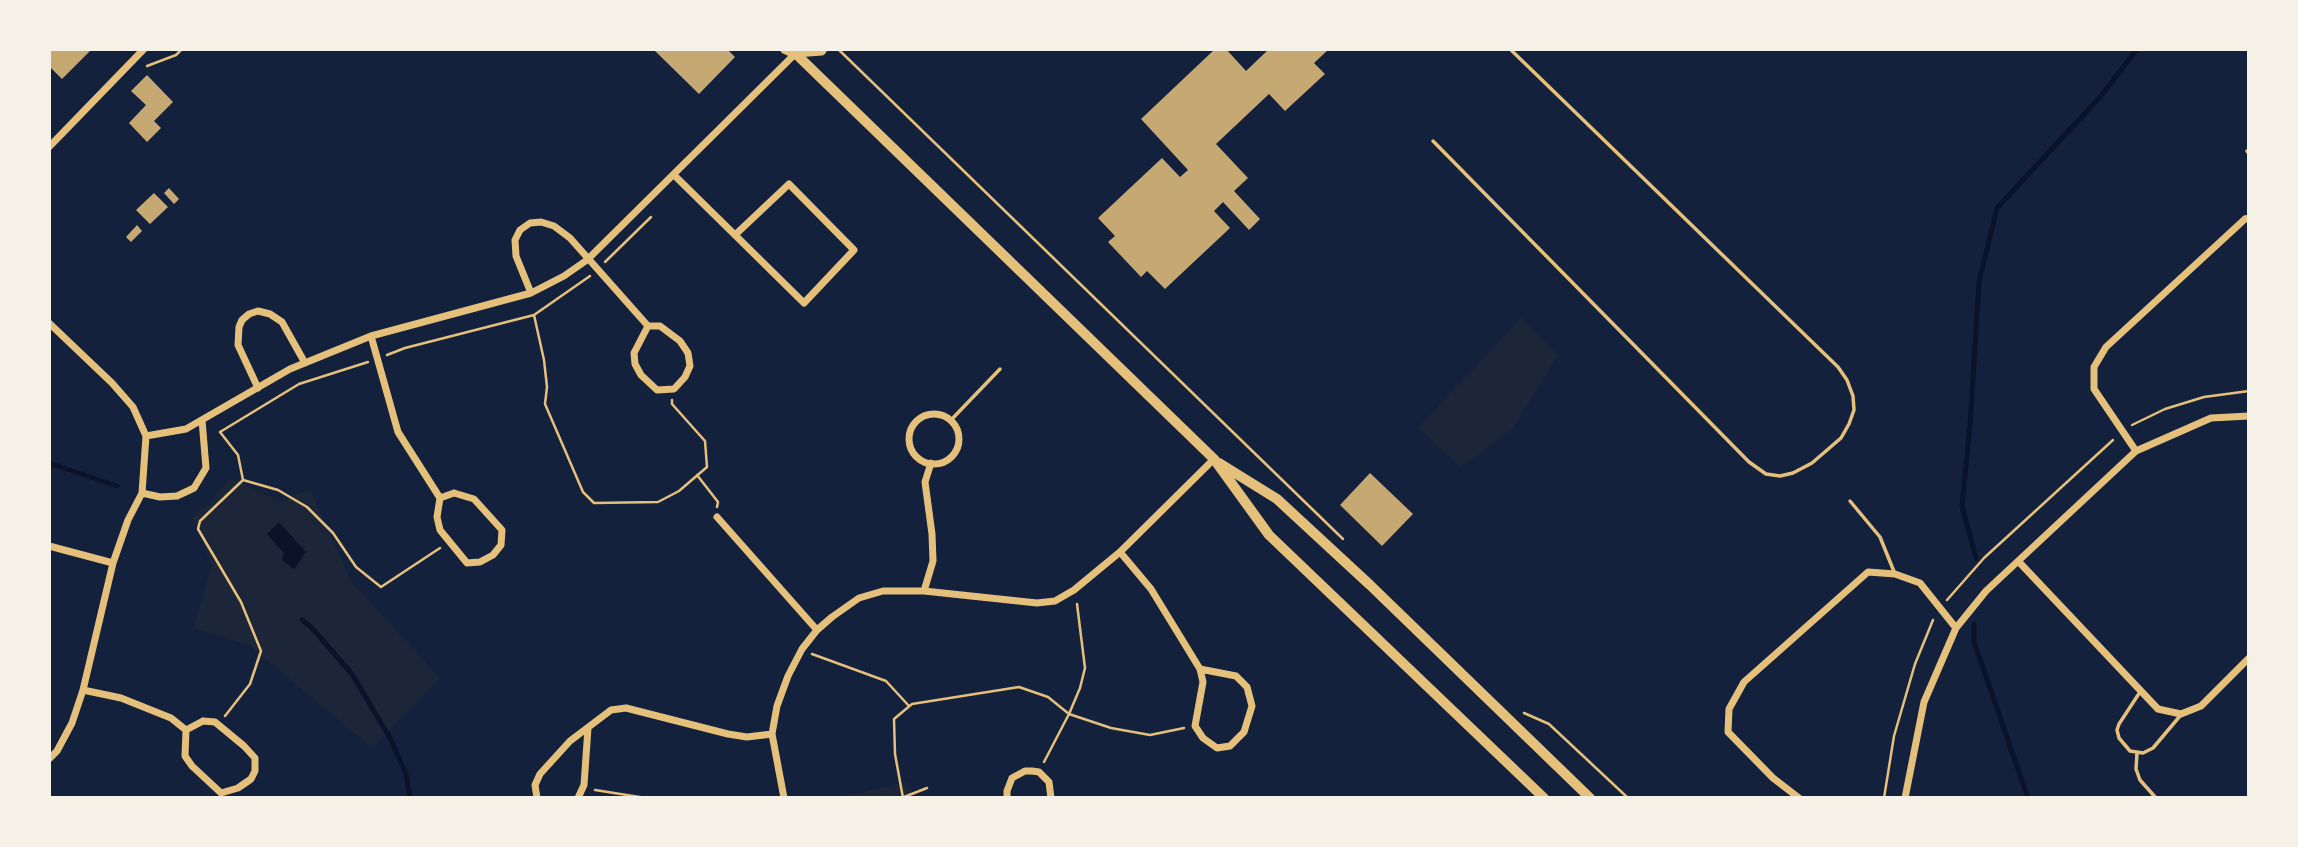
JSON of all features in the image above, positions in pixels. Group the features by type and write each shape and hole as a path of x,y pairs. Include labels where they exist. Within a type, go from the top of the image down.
{"main road":[{"path":"793,50 1214,459 1269,535 1544,798"},
{"path":"1214,459 1276,499 1370,585 1590,798"}],"street":[{"path":"49,147 144,49"},
{"path":"146,436 186,429 305,363 371,336 531,293 564,276 587,260 674,175 793,50 822,52 824,49"},
{"path":"674,175 804,303 854,250 789,184 735,235"},
{"path":"2136,451 2094,389 2094,367 2106,346 2249,218"},
{"path":"531,293 516,256 515,240 520,230 530,223 541,222 554,226 570,237 587,260 648,326 660,326 680,341 688,353 690,366 685,377 674,389 657,390 641,375 635,364 634,353 648,326"},
{"path":"258,388 238,345 239,327 249,314 258,311 270,314 282,322 305,363"},
{"path":"49,323 113,383 133,407 146,436 142,493 128,520 113,563 83,690 72,723 57,751 49,759"},
{"path":"371,336 398,432 440,498 437,517 440,530 467,564 480,562 493,555 501,545 502,530 474,499 454,493 440,498"},
{"path":"936,414 951,420 959,434 957,449 947,460 931,463 916,456 912,449 911,432 914,425 920,419 936,414"},
{"path":"1905,798 1923,702 1956,628 1986,591 2136,451 2211,418 2249,416"},
{"path":"142,493 160,497 177,496 194,488 206,468 202,420"},
{"path":"784,798 772,734 777,706 802,649 817,630 859,598 883,591 923,591 1037,603 1055,601 1074,590 1120,552 1214,459"},
{"path":"923,591 933,561 925,482 931,463"},
{"path":"717,517 817,630"},
{"path":"49,546 113,563"},
{"path":"1120,552 1151,589 1200,669 1203,682 1195,726 1203,738 1217,748 1230,746 1244,732 1252,706 1247,687 1236,676 1200,669"},
{"path":"2019,562 2158,709 2181,714 2201,706 2249,659"},
{"path":"1799,798 1773,778 1728,732 1729,709 1744,682 1868,572 1895,573 1920,583 1956,628"},
{"path":"83,690 121,698 172,718 186,730"},
{"path":"537,798 535,785 540,774 570,741 611,710 626,708 747,737 772,734"},
{"path":"203,720 215,722 255,758 255,771 251,779 238,788 221,793 185,756 186,730 203,720"},
{"path":"578,798 584,785 588,728"},
{"path":"1007,798 1009,784 1018,773 1025,771 1039,772 1049,782 1051,798"}],"lane":[{"path":"1433,141 1749,462 1766,474 1780,476 1793,473 1812,463 1841,438 1854,410 1853,396 1838,367 1510,49"},
{"path":"951,420 1000,369"},
{"path":"1850,501 1880,537 1895,573"},
{"path":"2141,691 2117,730 2124,745 2137,753 2153,748 2181,714"},
{"path":"2137,753 2136,769 2140,780 2156,798"}],"path":[{"path":"147,66 176,55 182,49"},
{"path":"838,49 1345,541"},
{"path":"243,480 238,454 220,432 299,384 405,348 534,315 597,270 652,217"},
{"path":"534,315 544,360 547,387 545,404 583,492 594,503 658,502 678,491 707,467 705,442 672,404 674,389"},
{"path":"1884,798 1894,736 1904,699 1926,636 1940,608 1954,590 1984,558 2123,432 2141,419 2204,397 2249,391"},
{"path":"697,475 718,502 717,517"},
{"path":"243,480 278,490 307,507 333,533 356,567 381,587 438,550 446,540"},
{"path":"220,727 224,717 250,684 261,650 241,602 198,529 200,521 243,480"},
{"path":"1039,772 1069,714 1085,668 1081,621 1074,590"},
{"path":"802,649 886,681 909,706"},
{"path":"927,788 903,798 895,754 894,719 912,704 1019,687 1048,697 1069,714 1111,728 1150,735 1195,726"},
{"path":"1520,712 1549,724 1628,798"},
{"path":"584,785 593,790 646,798"}],"shaded area":[{"path":"1521,318 1558,355 1511,431 1460,467 1418,428"},
{"path":"231,478 281,502 310,489 351,581 440,678 372,748 249,645 193,628 212,566 192,516 209,504"},
{"path":"279,522 306,552 294,569 282,560 284,553 267,534"},
{"path":"907,782 914,798 828,798 854,794"}],"building":[{"path":"49,49 92,49 62,79 49,66"},
{"path":"653,49 727,49 735,57 699,94"},
{"path":"1215,49 1226,49 1246,71 1269,49 1329,49 1314,63 1325,74 1285,111 1269,94 1216,144 1248,178 1234,191 1260,219 1249,230 1223,202 1214,211 1230,228 1165,289 1147,271 1141,277 1108,242 1115,236 1098,218 1162,158 1180,177 1188,170 1141,119"},
{"path":"147,75 173,102 154,121 161,128 147,142 129,123 146,105 131,91"},
{"path":"169,188 179,199 174,204 164,193"},
{"path":"154,193 168,207 150,224 136,210"},
{"path":"137,225 142,231 131,242 126,237"},
{"path":"1370,473 1413,514 1382,546 1340,505"}],"waterway":[{"path":"1976,558 1962,506 1979,282 1997,208 2101,96 2137,49"},
{"path":"49,463 117,486"},
{"path":"302,620 352,674 390,738 406,774 410,798"},
{"path":"1974,624 1974,642 2028,798"}]}
